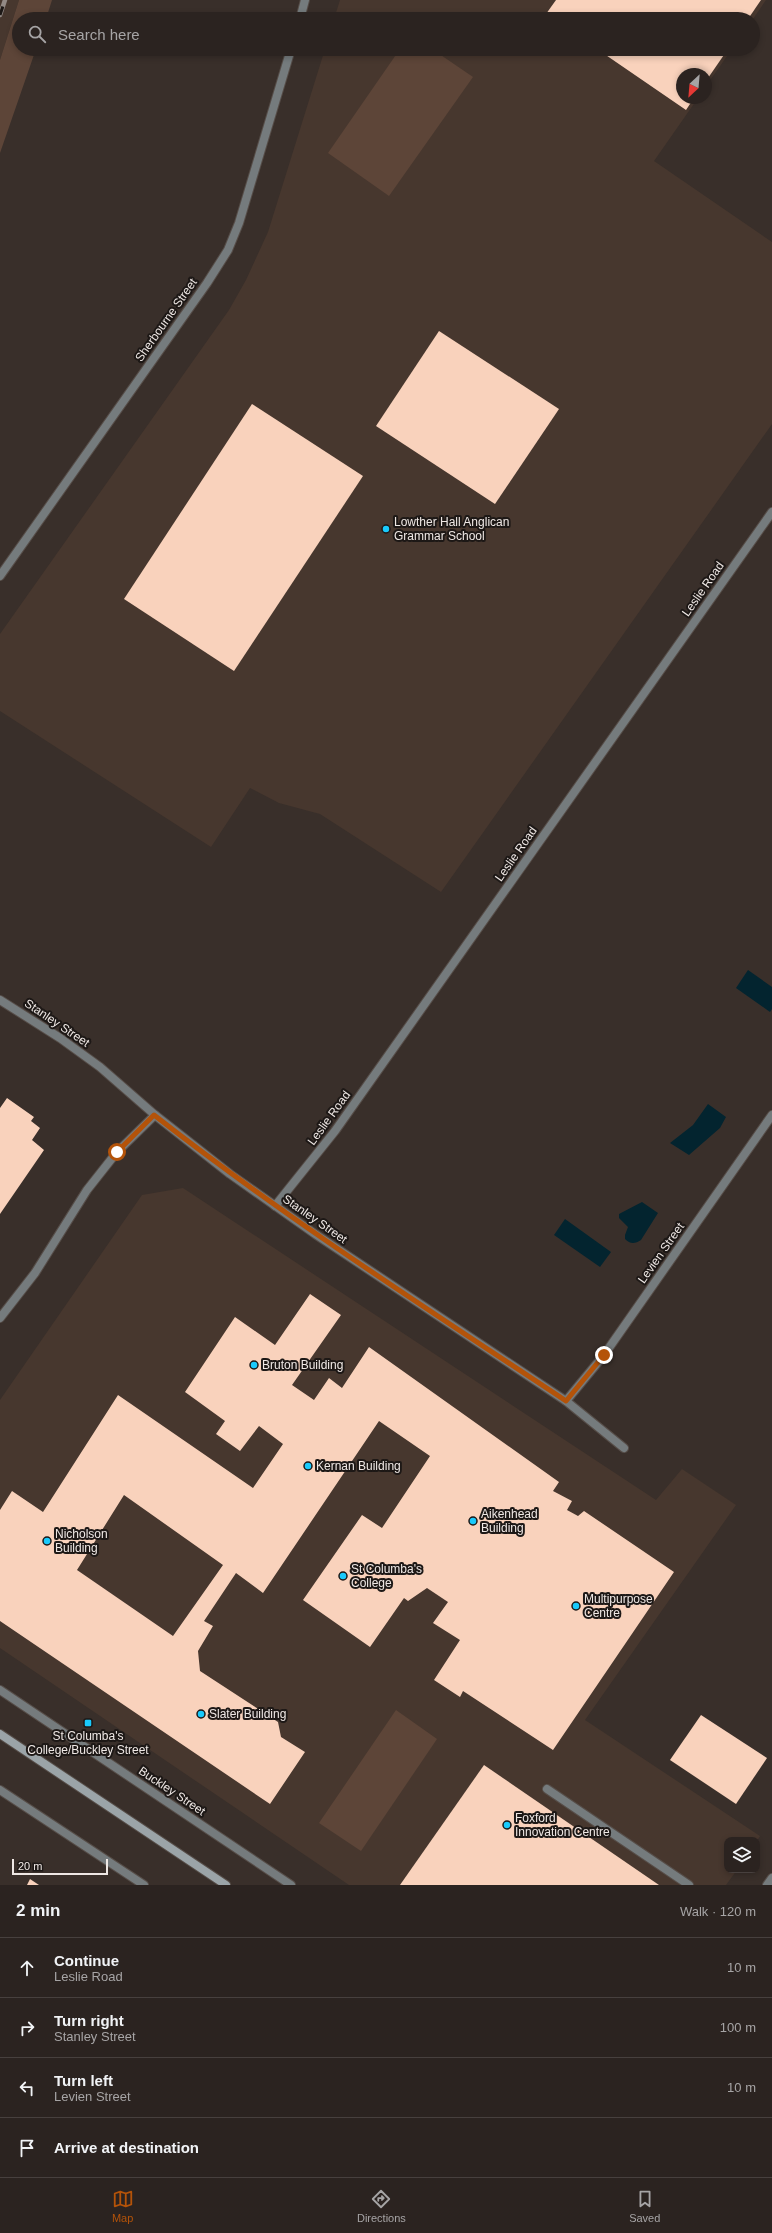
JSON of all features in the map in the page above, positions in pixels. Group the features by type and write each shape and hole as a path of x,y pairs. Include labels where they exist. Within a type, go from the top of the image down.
{"main road":[{"path":"0,1734 226,1885"}],"street":[{"path":"302,12 305,0"},
{"name":"Sherbourne Street","path":"0,576 207,283 228,250 239,223 289,56"},
{"name":"Leslie Road","path":"275,1206 335,1131 772,512"},
{"name":"Stanley Street","path":"0,1000 60,1038 94,1063 154,1115 230,1174 275,1206 566,1401 624,1448"},
{"path":"0,1318 34,1273 87,1190 117,1152 154,1115"},
{"name":"Levien Street","path":"566,1401 604,1355 772,1115"},
{"name":"Buckley Street","path":"0,1690 291,1885"},
{"path":"547,1789 689,1885"},
{"path":"1,1791 144,1885"},
{"path":"767,1885 772,1878"}],"shaded area":[{"path":"0,0 19,0 15,12 12,12 12,22 0,60"},
{"path":"19,0 52,0 48,12 15,12"},
{"path":"340,0 766,0 758,12 336,12"},
{"path":"12,22 12,56 34,56 0,153 0,60"},
{"name":"Lowther Hall Anglican Grammar School","path":"323,56 727,56 712,77 712,68 676,68 676,104 694,104 654,161 772,242 772,424 441,892 320,814 279,803 250,788 211,847 0,711 0,634 229,310 246,280 268,232"},
{"path":"395,56 442,56 473,77 389,196 328,153"},
{"name":"St Columba's College","path":"183,1188 656,1500 682,1469 736,1505 585,1720 760,1836 724,1837 724,1873 735,1873 726,1885 349,1885 0,1648 0,1400 142,1195"},
{"path":"396,1710 437,1739 361,1851 319,1823"}],"water":[{"path":"748,970 772,987 772,1009 770,1012 736,988"},
{"path":"708,1104 726,1117 720,1128 689,1155 670,1143 693,1125"},
{"path":"642,1202 658,1213 641,1240 631,1243 625,1239 628,1227 619,1218 619,1214"},
{"path":"565,1219 611,1252 600,1267 554,1235"}],"building":[{"path":"556,0 761,0 753,12 547,12"},
{"path":"607,56 723,56 712,72 712,68 676,68 676,103"},
{"path":"677,104 690,104 686,110"},
{"path":"439,331 559,409 495,504 376,426"},
{"path":"252,404 363,476 234,671 124,599"},
{"path":"7,1098 34,1117 31,1121 40,1128 32,1140 44,1150 0,1214 0,1108"},
{"path":"310,1294 341,1315 292,1385 314,1400 329,1378 342,1388 369,1347 559,1482 553,1491 572,1501 567,1510 578,1516 584,1511 674,1572 553,1750 463,1691 460,1697 434,1680 460,1640 433,1623 448,1602 427,1588 408,1601 404,1598 370,1647 303,1600 362,1515 382,1528 430,1456 379,1421 263,1593 236,1573 204,1621 213,1626 198,1651 200,1671 278,1722 281,1737 305,1752 270,1804 0,1621 0,1510 12,1491 43,1512 118,1395 253,1488 283,1444 259,1426 240,1451 216,1434 225,1421 185,1392 235,1317 275,1345","holes":["124,1495 223,1565 173,1636 77,1570"]},
{"path":"701,1715 767,1758 736,1804 670,1760"},
{"name":"Foxford Innovation Centre","path":"484,1765 659,1885 400,1885"},
{"path":"30,1879 39,1885 27,1885"}],"railway":[{"path":"0,15 5,0"}],"place":[{"name":"Lowther Hall Anglican Grammar School","path":"386,529"},
{"name":"Bruton Building","path":"254,1365"},
{"name":"Kernan Building","path":"308,1466"},
{"name":"Aikenhead Building","path":"473,1521"},
{"name":"Nicholson Building","path":"47,1541"},
{"name":"St Columba's College","path":"343,1576"},
{"name":"Multipurpose Centre","path":"576,1606"},
{"name":"Slater Building","path":"201,1714"},
{"name":"St Columba's College/Buckley Street","path":"88,1723"},
{"name":"Foxford Innovation Centre","path":"507,1825"}],"route":[{"path":"117,1152 154,1115 230,1174 315,1234 566,1401 604,1355"}]}
